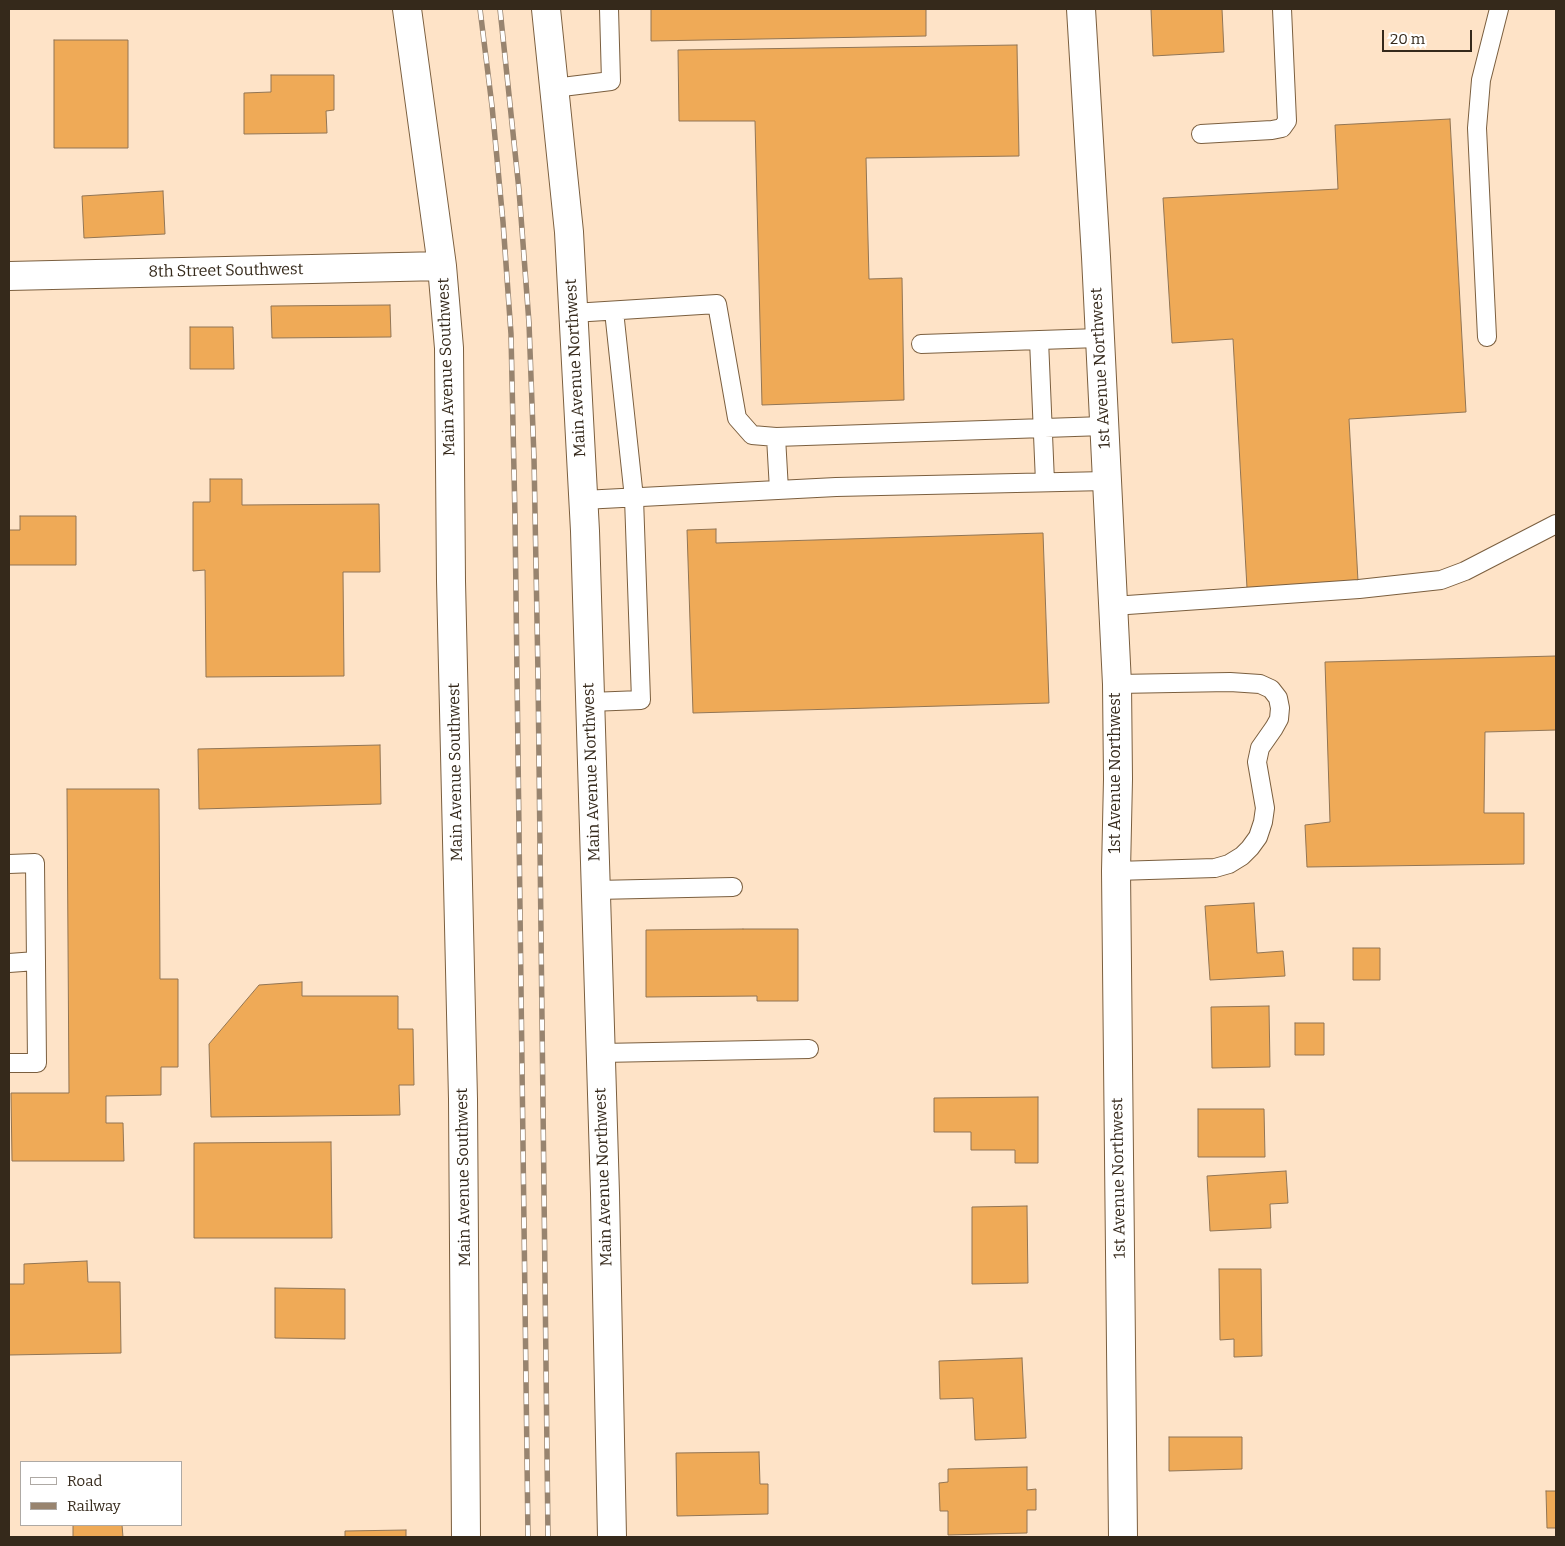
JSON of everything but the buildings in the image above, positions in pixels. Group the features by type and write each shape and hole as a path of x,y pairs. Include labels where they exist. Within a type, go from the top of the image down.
{"street":[{"name":"Main Avenue Southwest","path":"407,9 442,266 449,348 452,591 463,1089 466,1537"},
{"name":"Main Avenue Northwest","path":"546,9 569,232 583,500 606,1202 612,1537"},
{"name":"1st Avenue Northwest","path":"1081,9 1117,684 1118,779 1116,871 1123,1537"},
{"name":"8th Street Southwest","path":"9,276 442,266"}],"lane":[{"path":"554,88 611,81 609,9"},
{"path":"1201,134 1272,130 1282,128 1287,121 1282,9"},
{"path":"1487,337 1477,128 1481,80 1499,9"},
{"path":"573,313 717,304 737,418 752,435 776,437 1104,426"},
{"path":"590,702 641,700 634,498 614,311"},
{"path":"921,344 1099,338"},
{"path":"1039,340 1045,482"},
{"path":"776,437 779,490"},
{"path":"583,500 779,490 1106,481"},
{"path":"1113,606 1350,589 1441,580 1465,571 1556,524"},
{"path":"1116,871 1215,868 1229,864 1242,856 1258,837 1263,822 1265,808 1257,762 1260,748 1279,718 1280,708 1278,698 1271,689 1260,684 1230,682 1117,684"},
{"path":"9,864 35,863 37,1063 9,1064"},
{"path":"596,890 733,887"},
{"path":"9,963 36,962"},
{"path":"601,1053 809,1049"}],"railway":[{"path":"480,9 492,106 511,334 528,1537"},
{"path":"500,9 519,190 529,323 534,458 548,1537"}]}
